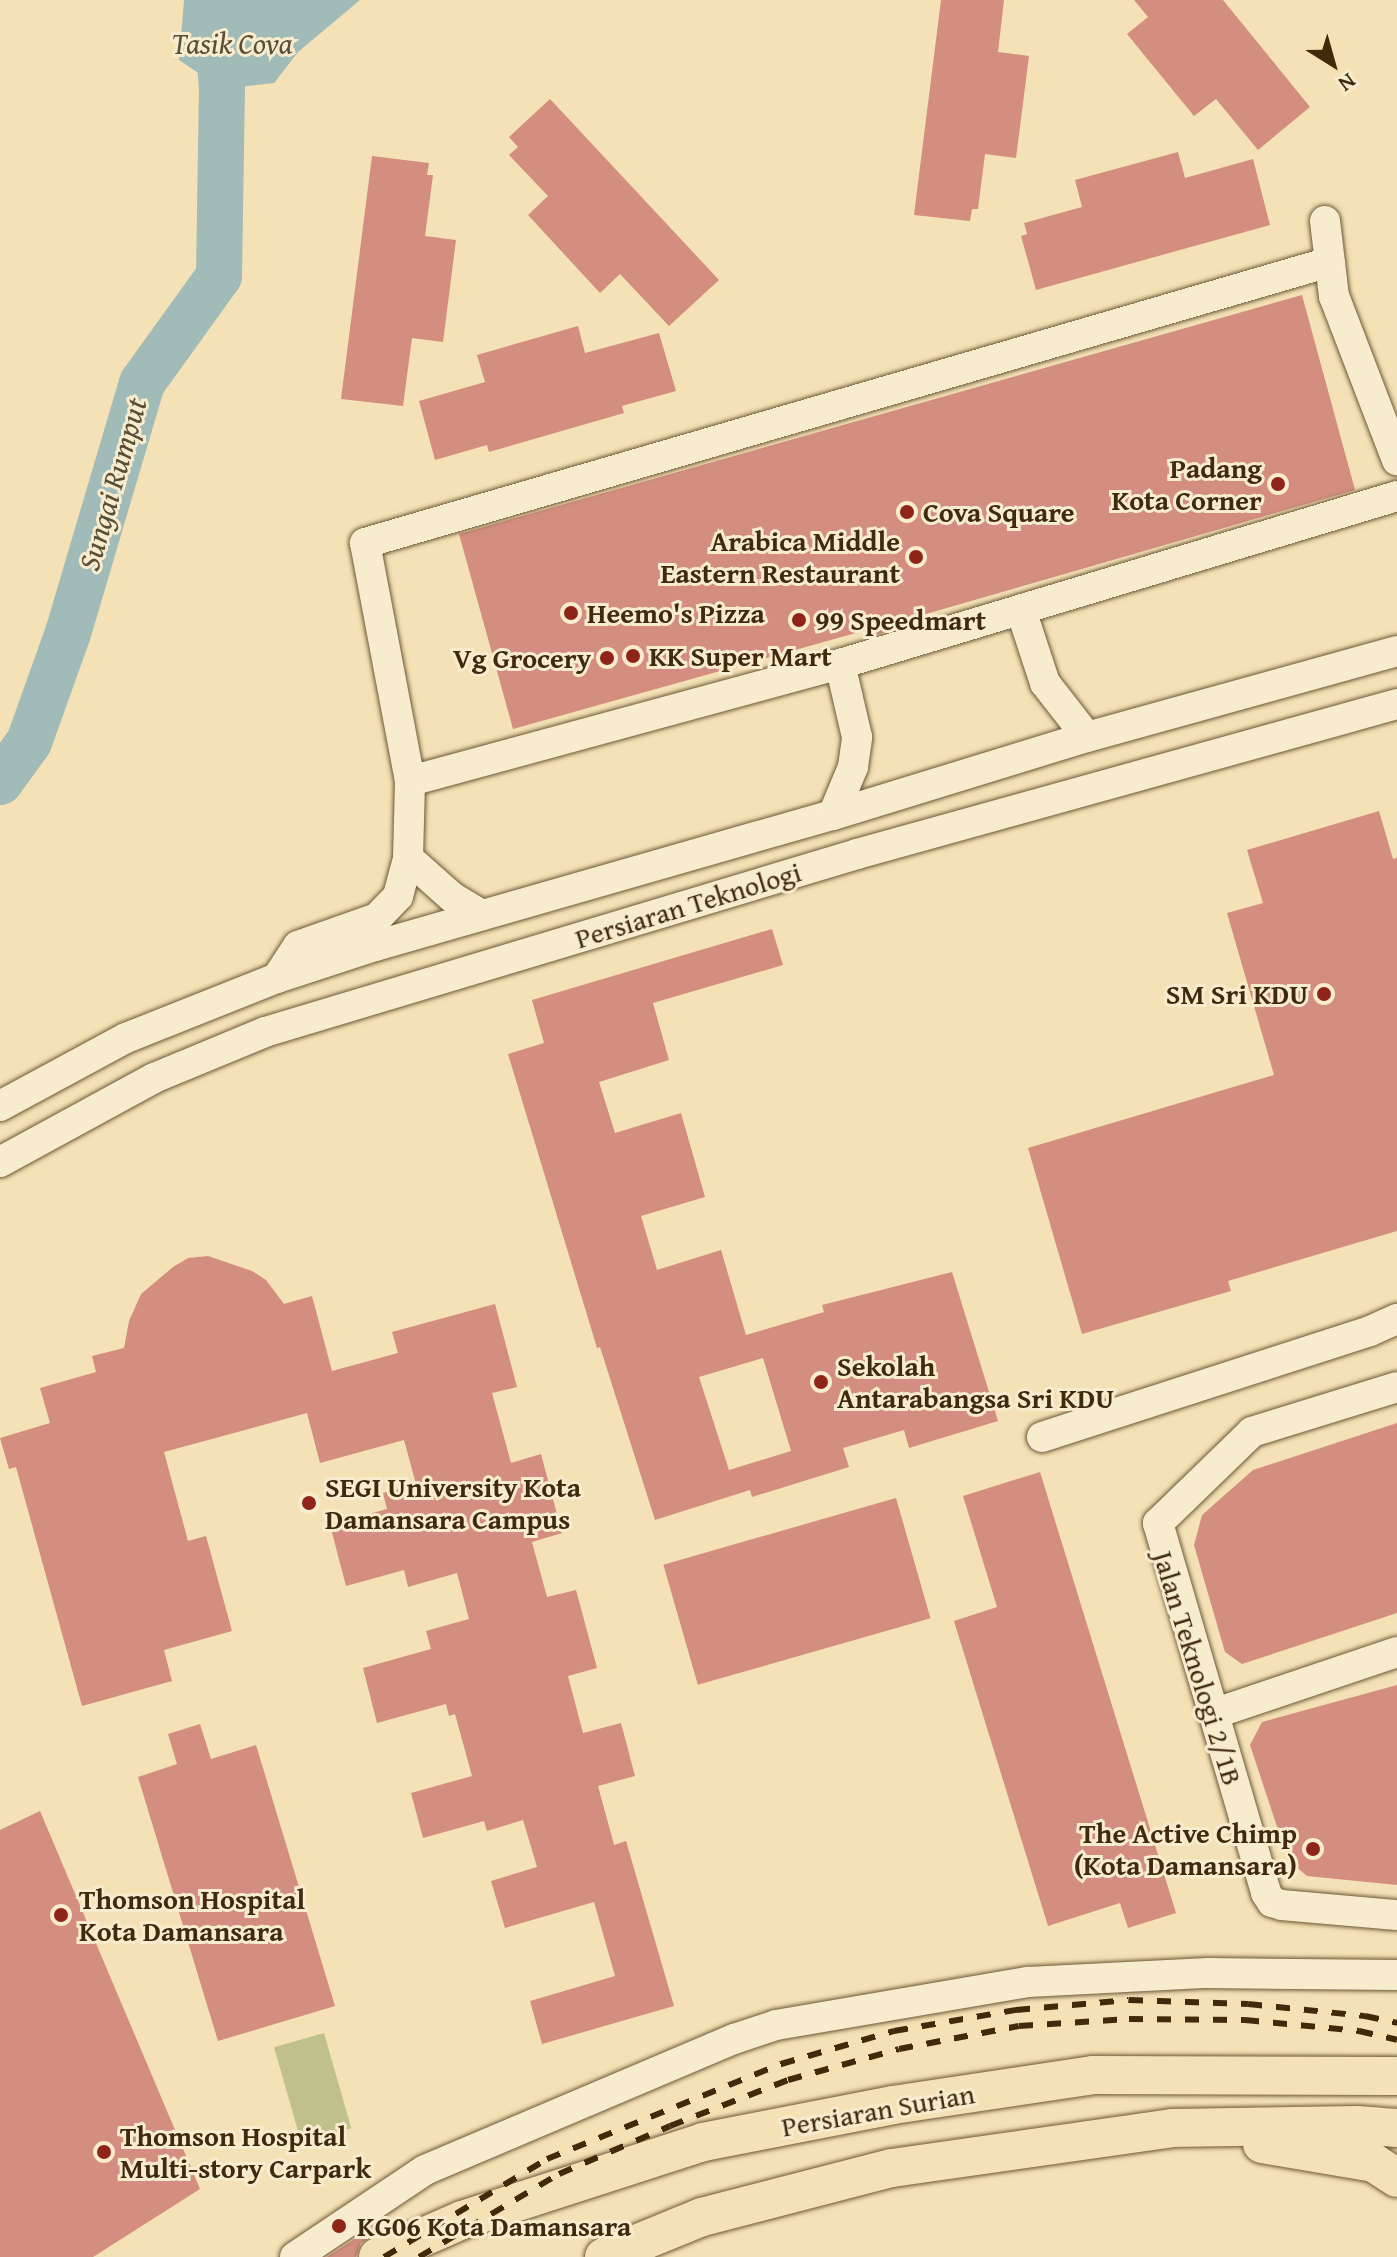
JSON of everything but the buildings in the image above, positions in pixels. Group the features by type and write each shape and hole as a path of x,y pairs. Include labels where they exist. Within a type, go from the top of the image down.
{"main road":[{"name":"Persiaran Surian","path":"378,2257 462,2220 703,2142 893,2105 1093,2075 1397,2076"},
{"path":"604,2257 702,2217 892,2168 1172,2128 1357,2125 1397,2128"},
{"path":"1172,2128 1374,2163 1397,2178"}],"street":[{"path":"1325,221 1334,296 1397,460"},
{"path":"277,978 298,946 377,918 398,896 408,858 410,781 365,543 1330,262"},
{"path":"410,781 840,664 1384,500"},
{"path":"1021,610 1045,683 1087,737"},
{"name":"Persiaran Teknologi","path":"0,1106 126,1038 277,978 1392,648"},
{"path":"833,815 853,767 857,737 840,664"},
{"name":"Persiaran Teknologi","path":"0,1162 154,1078 265,1032 870,850 1392,709"},
{"path":"408,858 452,897 482,915"},
{"path":"1042,1437 1370,1331 1397,1319"},
{"name":"Jalan Teknologi 2/1B","path":"1397,1387 1252,1432 1158,1523 1266,1893 1272,1902 1397,1915"},
{"path":"1213,1714 1397,1652"},
{"path":"295,2257 425,2170 734,2039 776,2025 1028,1982 1208,1973 1397,1975"}],"green space":[{"path":"324,2033 351,2128 301,2142 274,2047"}],"water":[{"name":"Tasik Cova","path":"184,0 360,0 298,52 274,83 222,89 179,60"}],"waterway":[{"name":"Sungai Rumput","path":"0,782 29,742 68,633 142,383 219,276 222,89 215,0"}],"railway":[{"path":"384,2257 547,2159 781,2064 894,2031 1016,2010 1129,2000 1248,2004 1365,2016 1397,2023"},
{"path":"419,2257 559,2174 788,2080 899,2049 1019,2026 1129,2019 1245,2020 1359,2031 1397,2040"}],"place":[{"name":"Padang Kota Corner","path":"1278,484"},
{"name":"Cova Square","path":"907,512"},
{"name":"Arabica Middle Eastern Restaurant","path":"916,557"},
{"name":"Heemo's Pizza","path":"571,613"},
{"name":"99 Speedmart","path":"799,620"},
{"name":"KK Super Mart","path":"633,656"},
{"name":"Vg Grocery","path":"607,658"},
{"name":"SM Sri KDU","path":"1324,994"},
{"name":"Sekolah Antarabangsa Sri KDU","path":"821,1382"},
{"name":"SEGI University Kota Damansara Campus","path":"309,1503"},
{"name":"The Active Chimp (Kota Damansara)","path":"1313,1849"},
{"name":"Thomson Hospital Kota Damansara","path":"61,1915"},
{"name":"Thomson Hospital Multi-story Carpark","path":"104,2152"},
{"name":"KG06 Kota Damansara","path":"339,2226"}]}
